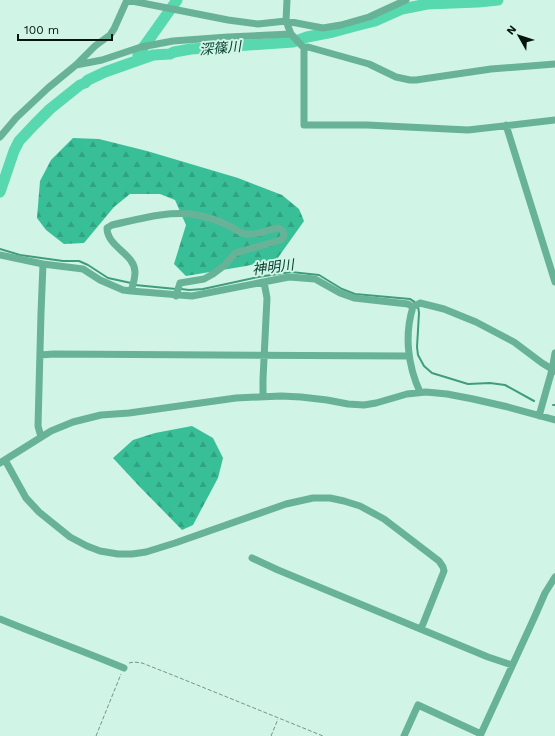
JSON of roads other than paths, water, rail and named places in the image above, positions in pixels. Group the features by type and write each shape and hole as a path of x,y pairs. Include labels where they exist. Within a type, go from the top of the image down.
{"street":[{"path":"0,138 16,118 48,88 76,65 95,46 110,35 127,0 228,20 258,24 286,21 324,28 369,17 406,0"},
{"path":"288,0 286,21 291,34 304,48 357,60 377,67 396,77 416,80 497,69 555,64"},
{"path":"76,65 102,60 141,47 172,41 291,34"},
{"path":"304,48 304,125 367,125 468,130 555,120"},
{"path":"506,125 555,282"},
{"path":"132,287 135,273 134,263 110,239 107,233 107,228 112,225 158,215 182,214 197,215 212,219 245,234 251,234 273,228 279,228 282,231 284,236 282,240 235,253 225,265 204,279 180,283 177,292"},
{"path":"0,255 43,264 83,269 100,280 123,290 132,287 177,292 192,296 289,277 308,278 354,298 408,304 413,307"},
{"path":"42,437 38,426 43,264"},
{"path":"263,396 263,356 267,298 264,282"},
{"path":"420,392 414,380 409,356 409,324 413,307 420,302 444,309 476,322 514,342 554,370"},
{"path":"539,416 554,370 555,353"},
{"path":"40,355 409,356"},
{"path":"421,629 444,572 443,567 439,561 384,519 360,506 330,498 313,498 286,504 175,544 146,552 118,554 100,551 70,537 39,512 26,498 3,461 51,431 73,422 101,415 129,413 236,398 263,396 301,397 364,405 420,392 426,392 447,394 508,407 555,420"},
{"path":"252,558 488,657 512,665"},
{"path":"404,736 418,705 481,735 545,594 555,577"},
{"path":"0,619 124,668"}],"waterway":[{"path":"138,55 177,0"},
{"name":"深篠川","path":"0,192 19,141 50,109 80,85 105,72 153,55 170,54 191,49 293,42 307,37 375,21 402,9 427,4 498,0"},
{"name":"神明川","path":"0,249 20,255 63,261 79,261 108,278 131,283"},
{"name":"神明川","path":"181,289 203,289 258,277 291,272 319,275 342,289 355,294 410,299 415,303 419,311 418,355 424,366 432,373 468,384 490,383 505,385 534,401"},
{"name":"神明川","path":"135,285 176,289"}]}
